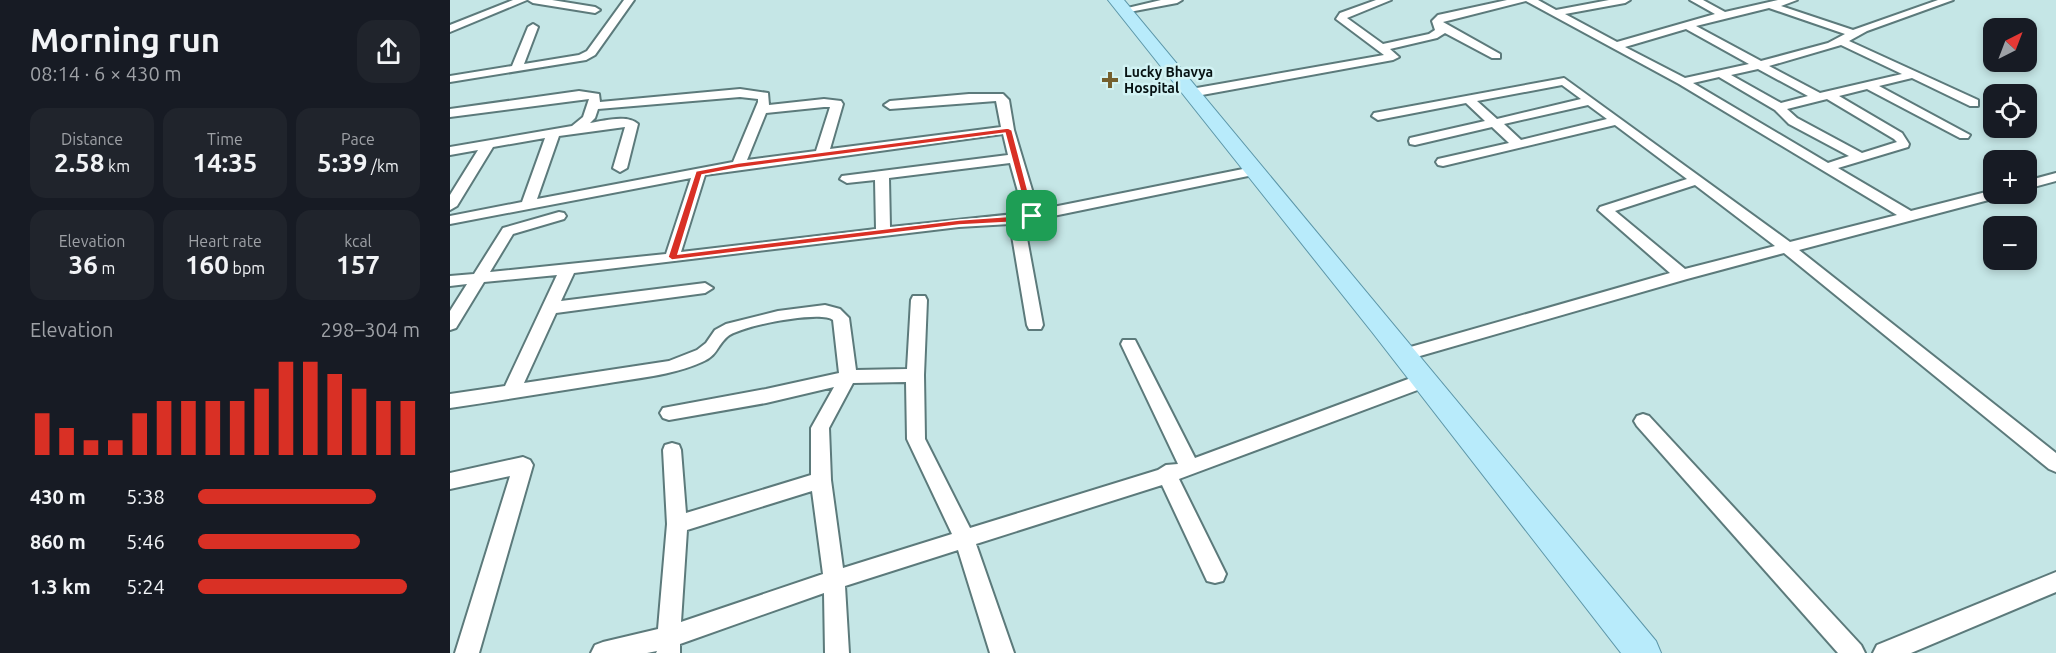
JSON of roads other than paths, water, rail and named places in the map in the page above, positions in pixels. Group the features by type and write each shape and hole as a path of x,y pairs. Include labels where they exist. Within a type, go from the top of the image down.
{"main road":[{"path":"1120,5 1253,171 1406,354 1643,653"}],"street":[{"path":"450,29 522,0"},
{"path":"533,0 595,10"},
{"path":"450,79 575,60 591,53 629,0"},
{"path":"1120,5 1177,0"},
{"path":"1191,93 1394,57 1341,19 1344,15 1386,0"},
{"path":"1496,56 1441,27 1437,21 1442,17 1521,0"},
{"path":"1530,0 1683,82 1910,217"},
{"path":"1556,13 1625,0"},
{"path":"1695,0 1724,15"},
{"path":"1751,0 1855,34"},
{"path":"1616,46 1724,15 1792,0"},
{"path":"1683,82 1759,65 1841,41 1948,0"},
{"path":"1686,25 1904,141 1895,148 1825,168"},
{"path":"516,70 533,27"},
{"path":"1381,48 1433,36 1440,32 1441,27"},
{"path":"1841,41 1974,103"},
{"path":"1719,73 1779,107 1793,121 1862,158"},
{"path":"1779,107 1912,75"},
{"path":"1378,116 1564,81 1786,247 2056,464"},
{"path":"1867,85 1964,135"},
{"path":"594,106 755,93 764,96 738,165"},
{"path":"450,113 579,94 590,95 595,98 594,106 589,118 576,129"},
{"path":"890,105 969,98 1003,100 1016,158 1035,325"},
{"path":"1468,99 1518,144"},
{"path":"1415,141 1590,101"},
{"path":"760,110 824,103 837,104 822,154"},
{"path":"1443,162 1616,121"},
{"path":"450,151 576,129 619,123 632,124 620,168"},
{"path":"450,220 738,165 1008,130"},
{"path":"528,206 553,134"},
{"path":"450,206 488,145"},
{"path":"847,179 1016,158"},
{"path":"450,281 959,223 1024,218 1253,171"},
{"path":"672,257 699,173"},
{"path":"882,175 883,232"},
{"path":"1682,275 1605,210 1695,181"},
{"path":"2037,183 2053,181"},
{"path":"1406,354 1682,275 1983,197"},
{"path":"450,324 508,231 559,216"},
{"path":"511,393 568,268"},
{"path":"551,308 705,288"},
{"path":"919,300 915,375 916,439 964,538 1002,653"},
{"path":"450,401 670,367 695,358 712,347 720,334 735,326 815,311 833,311 841,318 848,377 820,428 821,480 834,580 837,653"},
{"path":"1129,344 1190,468"},
{"path":"669,413 766,396 848,377 915,375"},
{"path":"603,653 668,645 834,580 1166,473 1190,468 1425,380"},
{"path":"1643,421 1853,653"},
{"path":"668,645 676,524 672,450"},
{"path":"450,481 523,465 467,653"},
{"path":"1166,473 1215,574"},
{"path":"676,524 821,480"},
{"path":"1885,653 2056,582"}],"place":[{"name":"Lucky Bhavya Hospital","path":"1110,80"}]}
